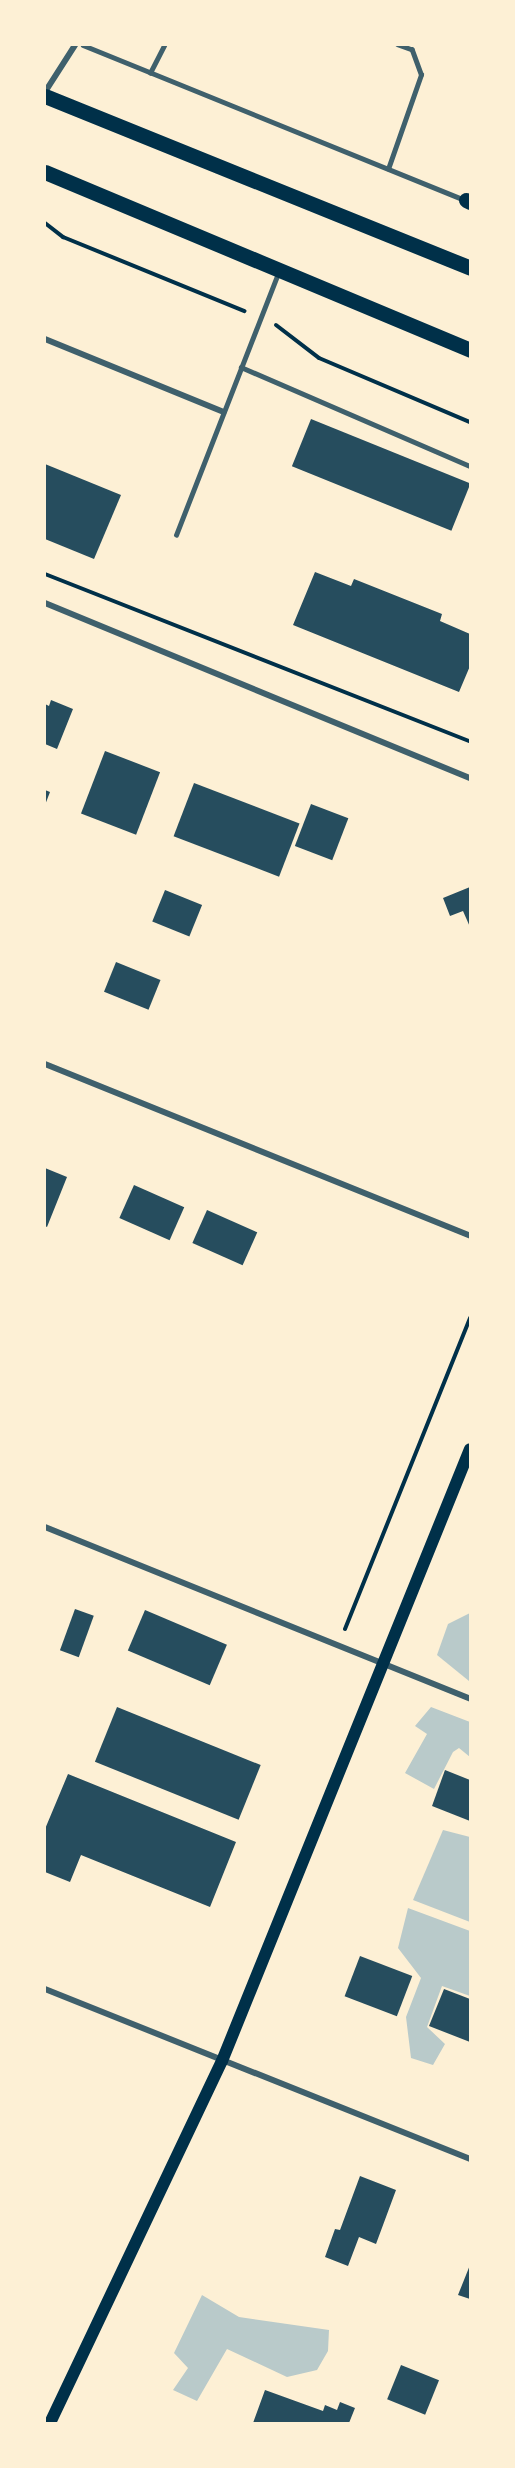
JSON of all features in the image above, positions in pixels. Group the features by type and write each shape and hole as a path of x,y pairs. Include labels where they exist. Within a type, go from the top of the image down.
{"main road":[{"path":"45,94 470,268"},
{"path":"45,171 470,350"},
{"path":"50,2423 222,2061 470,1449"}],"street":[{"path":"45,94 75,45"},
{"path":"45,339 224,412"},
{"path":"45,603 470,778"},
{"path":"45,1064 470,1236"},
{"path":"45,1527 470,1699"},
{"path":"45,1989 470,2159"}],"lane":[{"path":"83,45 468,201"},
{"path":"150,73 164,45"},
{"path":"388,169 420,75 412,50 398,45"},
{"path":"176,535 279,270"},
{"path":"241,367 470,466"}],"path":[{"path":"45,574 470,741"},
{"path":"338,1646 470,1318"}],"shaded area":[{"path":"470,1613 469,1681 437,1655 448,1624"},
{"path":"431,1707 470,1722 470,1757 459,1748 453,1752 434,1789 405,1773 427,1734 415,1726"},
{"path":"443,1830 470,1837 470,1922 413,1900"},
{"path":"408,1908 470,1931 470,1996 442,1986 427,2027 445,2044 433,2065 411,2058 406,2017 421,1978 398,1948"},
{"path":"202,2295 239,2317 329,2330 328,2351 317,2370 287,2377 227,2349 197,2401 173,2390 188,2368 174,2353"}],"building":[{"path":"311,419 470,483 451,531 292,466"},
{"path":"45,464 121,495 94,559 45,539"},
{"path":"315,572 351,586 354,579 442,614 440,621 470,634 470,666 459,692 293,625"},
{"path":"51,700 73,709 57,749 45,744 45,704 49,706"},
{"path":"105,751 160,772 136,835 81,814"},
{"path":"194,783 299,823 279,877 174,836"},
{"path":"45,790 50,792 45,805"},
{"path":"311,804 348,818 332,860 295,846"},
{"path":"470,887 470,927 463,911 450,916 443,898"},
{"path":"165,890 202,905 189,937 152,922"},
{"path":"116,962 161,980 149,1010 104,992"},
{"path":"45,1168 67,1177 47,1227 45,1226"},
{"path":"134,1185 184,1207 170,1240 119,1218"},
{"path":"207,1210 257,1232 243,1265 192,1243"},
{"path":"75,1609 94,1616 79,1657 60,1650"},
{"path":"145,1610 227,1645 210,1685 128,1651"},
{"path":"117,1707 261,1765 239,1820 95,1762"},
{"path":"445,1770 470,1780 470,1821 432,1806"},
{"path":"68,1774 236,1842 210,1907 81,1855 70,1882 45,1872 45,1829"},
{"path":"360,1956 412,1976 397,2016 345,1996"},
{"path":"444,1989 470,1999 470,2042 429,2026"},
{"path":"360,2176 396,2190 376,2244 359,2237 348,2266 325,2257 335,2229 340,2230"},
{"path":"470,2265 470,2299 458,2295"},
{"path":"401,2365 439,2380 425,2415 387,2399"},
{"path":"265,2390 323,2411 325,2405 337,2410 340,2402 355,2408 349,2423 253,2423"}]}
